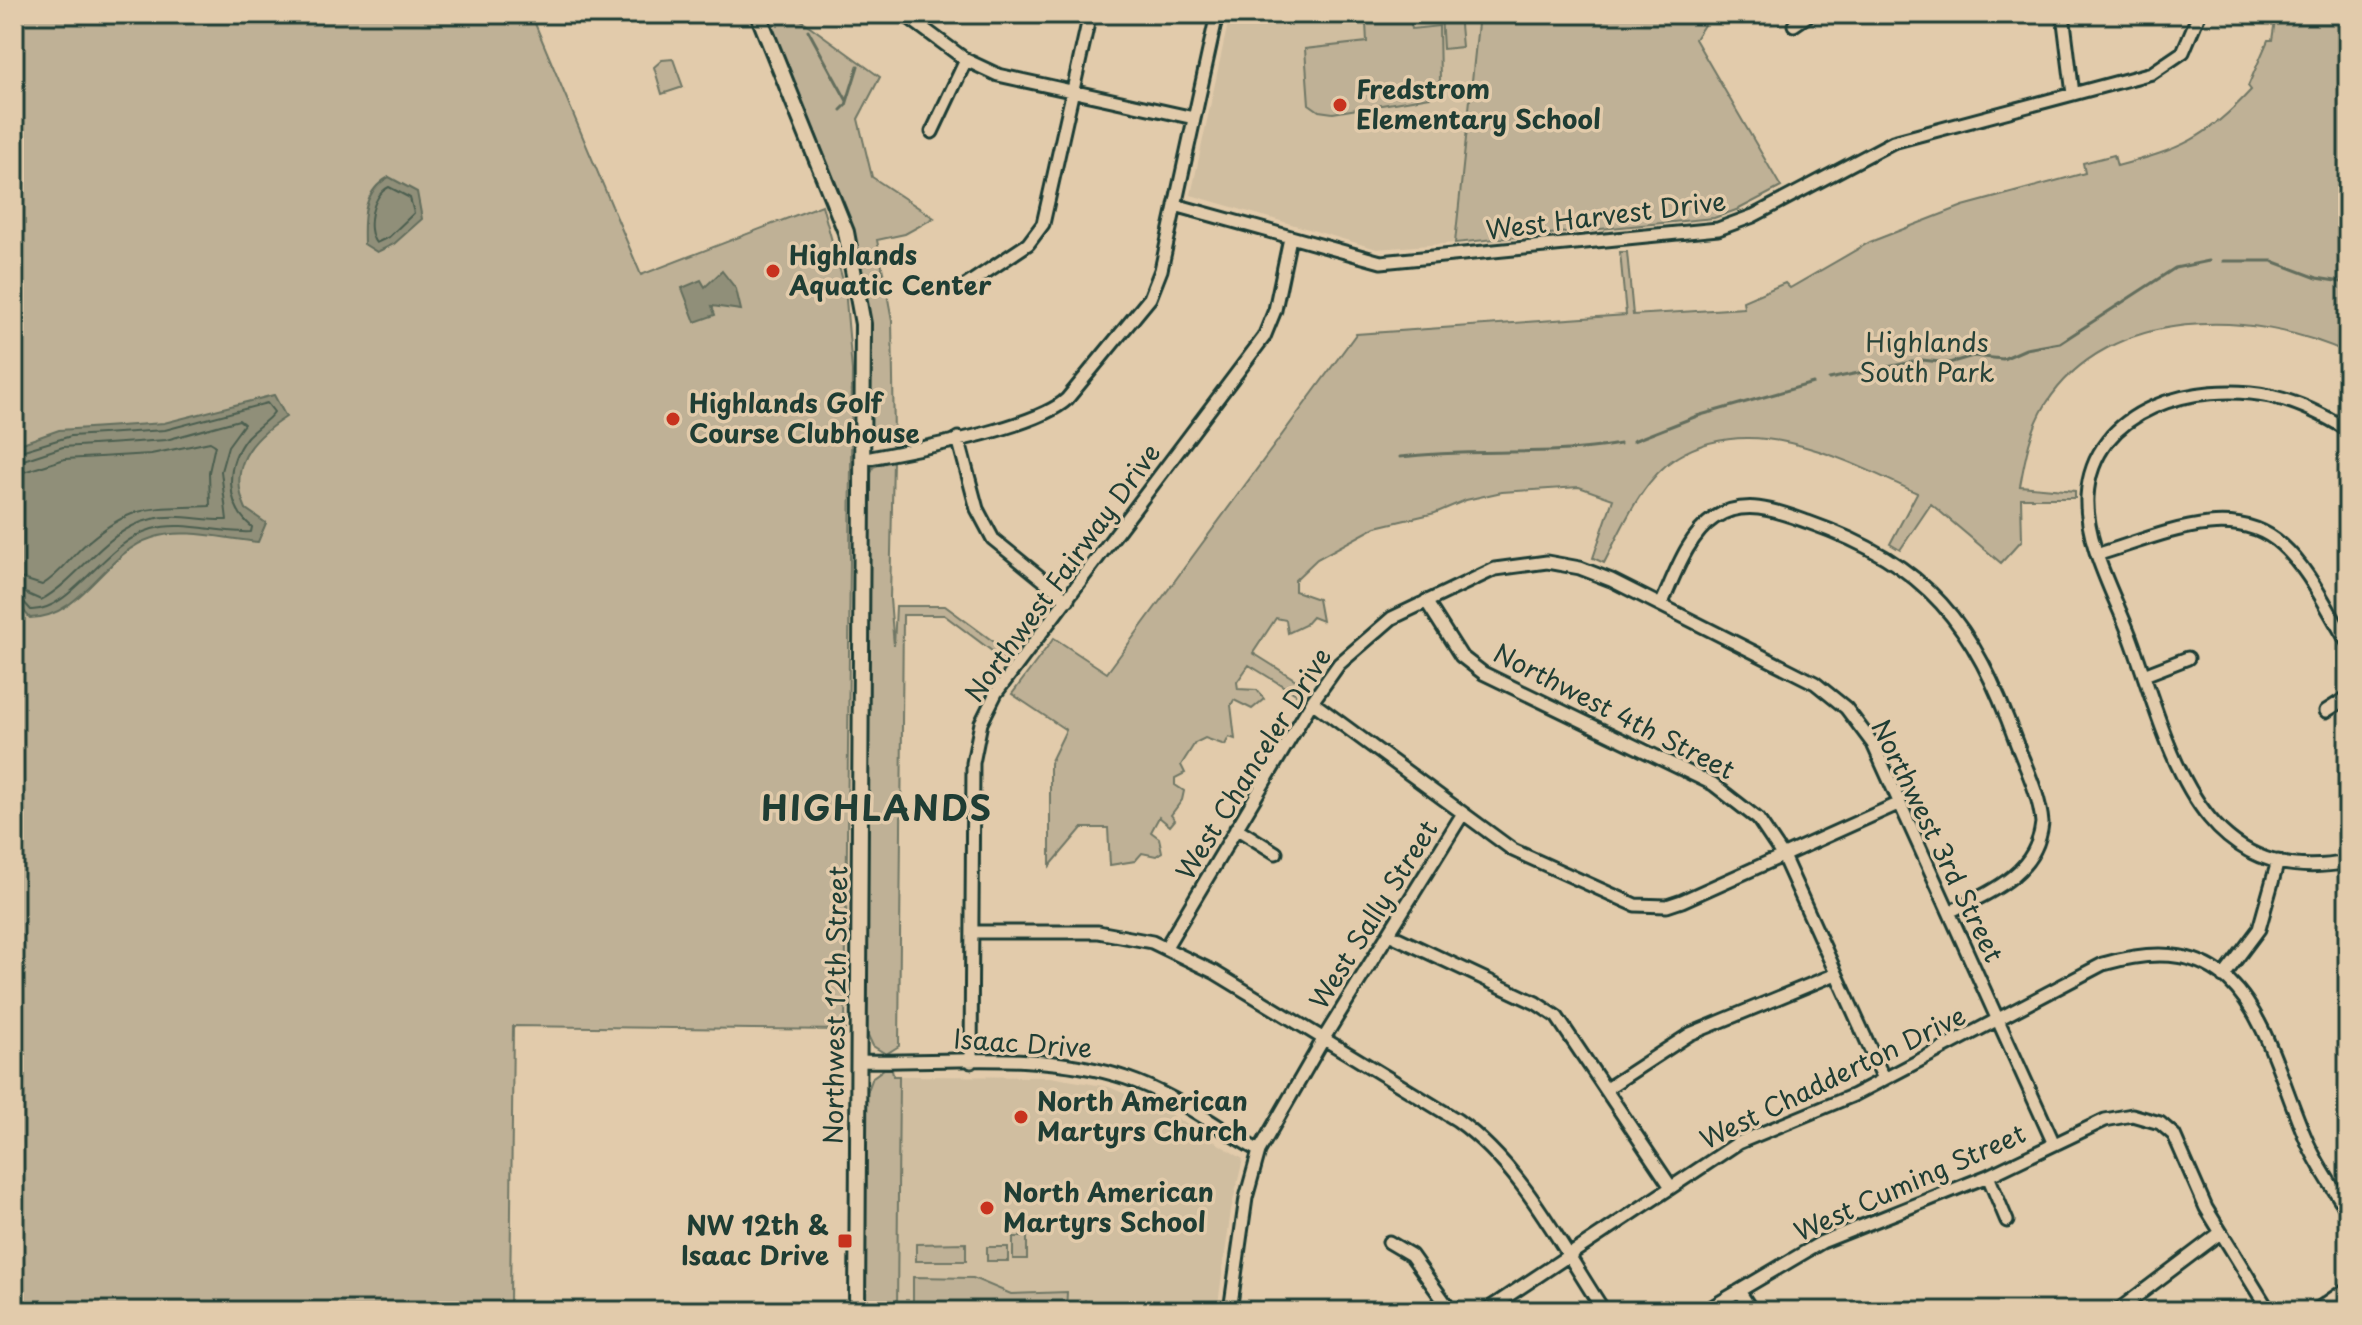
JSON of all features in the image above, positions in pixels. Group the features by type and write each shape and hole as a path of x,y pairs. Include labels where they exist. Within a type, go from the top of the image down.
{"main road":[{"name":"Northwest 12th Street","path":"758,14 834,200 852,255 863,324 865,459 857,1311"}],"street":[{"path":"904,14 966,60 998,75 1194,118"},
{"path":"962,288 1028,244 1043,224 1090,14"},
{"path":"865,459 1043,415 1067,399 1155,289 1217,14"},
{"path":"1794,25 1810,14"},
{"path":"2063,14 2073,94 2164,68 2190,42 2199,14"},
{"path":"932,132 966,60"},
{"name":"West Harvest Drive","path":"1175,205 1366,260 1396,262 1718,229 1753,216 1893,142 2073,94"},
{"name":"Northwest Fairway Drive","path":"971,1062 976,739 996,693 1264,337 1275,310 1290,238"},
{"path":"2348,430 2303,406 2254,393 2191,395 2141,412 2112,435 2092,473 2088,516 2099,554 2192,798 2222,832 2245,848 2278,861 2314,865 2348,862"},
{"path":"958,438 977,509 993,539 1068,600"},
{"path":"1661,605 1696,535 1723,513 1750,507 1773,510 1866,545 1935,596 1963,628 1991,675 2042,823 2038,847 2026,868 1949,912"},
{"path":"2099,554 2215,523 2258,530 2282,545 2293,557 2348,643"},
{"name":"West Chanceler Drive","path":"1166,947 1312,702 1355,647 1392,618 1495,569 1547,562 1598,575 1661,605"},
{"name":"Northwest 4th Street","path":"1426,601 1461,656 1473,667 1721,789 1758,819 1783,856 1884,1079"},
{"name":"Northwest 3rd Street","path":"1661,605 1798,672 1832,696 1873,744 2054,1144"},
{"path":"2144,675 2188,658"},
{"path":"2326,711 2348,697"},
{"path":"1312,702 1513,850 1635,905 1667,906 1682,901 1900,803"},
{"name":"West Sally Street","path":"1230,1311 1246,1198 1259,1151 1324,1038 1462,815"},
{"path":"1236,828 1276,853"},
{"path":"2278,861 2259,929 2223,977 2247,1000 2261,1021 2306,1138 2348,1212"},
{"path":"972,932 1115,933 1166,947 1214,972 1457,1120 1488,1144 1509,1167 1604,1311"},
{"path":"1389,934 1548,1010 1568,1031 1671,1187"},
{"name":"West Chadderton Drive","path":"1485,1311 1747,1138 1884,1079 2103,964 2140,955 2174,957 2223,977"},
{"path":"1606,1089 1690,1034 1836,974"},
{"name":"Isaac Drive","path":"860,1061 1065,1064 1128,1079 1173,1098 1259,1151"},
{"name":"West Cuming Street","path":"1705,1311 1822,1242 1988,1176 2105,1120 2140,1116 2160,1123 2174,1135 2220,1233"},
{"path":"1988,1176 2007,1221"},
{"path":"2117,1311 2220,1233 2269,1311"},
{"path":"1389,1242 1411,1255 1451,1311"},
{"path":"2315,1311 2348,1288"},
{"path":"1739,1291 1752,1311"}],"shaded area":[{"name":"Fredstrom Elementary School","path":"1230,14 1479,14 1455,243 1377,249 1191,195"},
{"path":"899,1076 1050,1077 1109,1087 1163,1110 1243,1159 1231,1210 1217,1311 897,1311"}],"green space":[{"path":"14,14 531,14 641,275 822,205 845,288 852,371 845,1030 513,1026 510,1303 522,1311 14,1311"},
{"path":"765,14 793,14 880,77 858,119 872,177 934,218 905,234 877,240 892,320 894,436 871,436 870,333 858,256"},
{"path":"1441,14 1459,14 1462,47 1443,49"},
{"path":"1479,14 1711,14 1695,39 1781,187 1714,218 1455,243"},
{"name":"Highlands South Park","path":"2276,14 2348,14 2348,353 2311,339 2270,329 2227,324 2185,325 2144,333 2106,348 2073,372 2046,404 2032,433 2024,465 2020,486 2075,491 2075,498 2021,498 2022,540 2001,563 1931,504 1900,550 1890,544 1917,493 1830,455 1768,439 1737,438 1706,444 1665,466 1643,491 1604,563 1593,558 1613,499 1579,487 1502,492 1376,527 1317,559 1295,580 1295,591 1318,599 1322,621 1312,617 1305,625 1288,633 1286,620 1276,618 1253,653 1307,687 1301,697 1249,665 1237,682 1238,689 1257,690 1264,699 1252,709 1234,700 1231,705 1235,739 1229,737 1225,745 1205,738 1195,743 1181,765 1185,773 1175,778 1175,785 1184,791 1182,800 1171,815 1175,820 1170,826 1159,817 1151,832 1159,838 1162,852 1156,856 1142,853 1135,861 1110,865 1108,828 1082,828 1050,866 1050,763 1066,730 1012,694 1054,638 1107,673 1356,334 1626,315 1620,252 1627,252 1633,315 1744,308 1743,301 1785,283 1790,288 1870,242 1963,206 2085,173 2083,163 2114,155 2117,166 2158,154 2205,132 2251,90 2248,86 2268,40 2272,40"},
{"path":"1410,20 1412,29 1439,26 1440,80 1430,97 1333,113 1319,111 1309,104 1305,49 1367,42 1366,23"},
{"path":"673,59 683,87 662,94 654,67 662,60"},
{"path":"893,460 890,599 894,646 896,606 945,606 1009,653 1004,660 944,615 903,615 899,1046 886,1054 873,1046 866,1031 870,477 873,467"},
{"path":"884,1069 892,1069 893,1076 899,1076 897,1311 864,1311 866,1096 873,1077"},
{"path":"1013,1237 1027,1237 1027,1259 1013,1259"},
{"path":"966,1243 966,1261 916,1261 916,1244"},
{"path":"987,1247 1008,1247 1008,1261 987,1261"},
{"path":"913,1277 973,1278 1011,1294 1067,1292 1066,1311 913,1311"}],"water":[{"path":"389,177 417,192 422,219 394,244 377,252 364,244 366,206 374,190"},
{"path":"722,271 736,289 741,310 712,306 715,315 695,322 682,288 701,280 705,287"},
{"path":"274,395 286,417 253,445 241,467 239,480 246,509 266,523 258,542 190,534 164,535 135,546 79,597 48,615 30,618 14,600 14,446 59,430 164,423"}],"waterway":[{"path":"808,30 847,101"},
{"path":"841,110 846,105 858,66"},
{"path":"1829,379 1922,360 1949,363 1973,356 2003,359 2026,349 2060,343 2175,268 2209,261"},
{"path":"2223,261 2272,261 2317,278 2348,283"},
{"path":"1633,441 1697,416 1813,383"},
{"path":"1400,457 1566,450 1620,444"},
{"path":"1078,1311 1085,1301"}],"place":[{"name":"Fredstrom Elementary School","path":"1340,105"},
{"name":"Highlands Aquatic Center","path":"773,271"},
{"name":"Highlands Golf Course Clubhouse","path":"673,419"},
{"name":"North American Martyrs Church","path":"1021,1117"},
{"name":"North American Martyrs School","path":"987,1208"},
{"name":"NW 12th & Isaac Drive","path":"845,1241"}],"district":[{"name":"HIGHLANDS","path":"877,809"}]}
